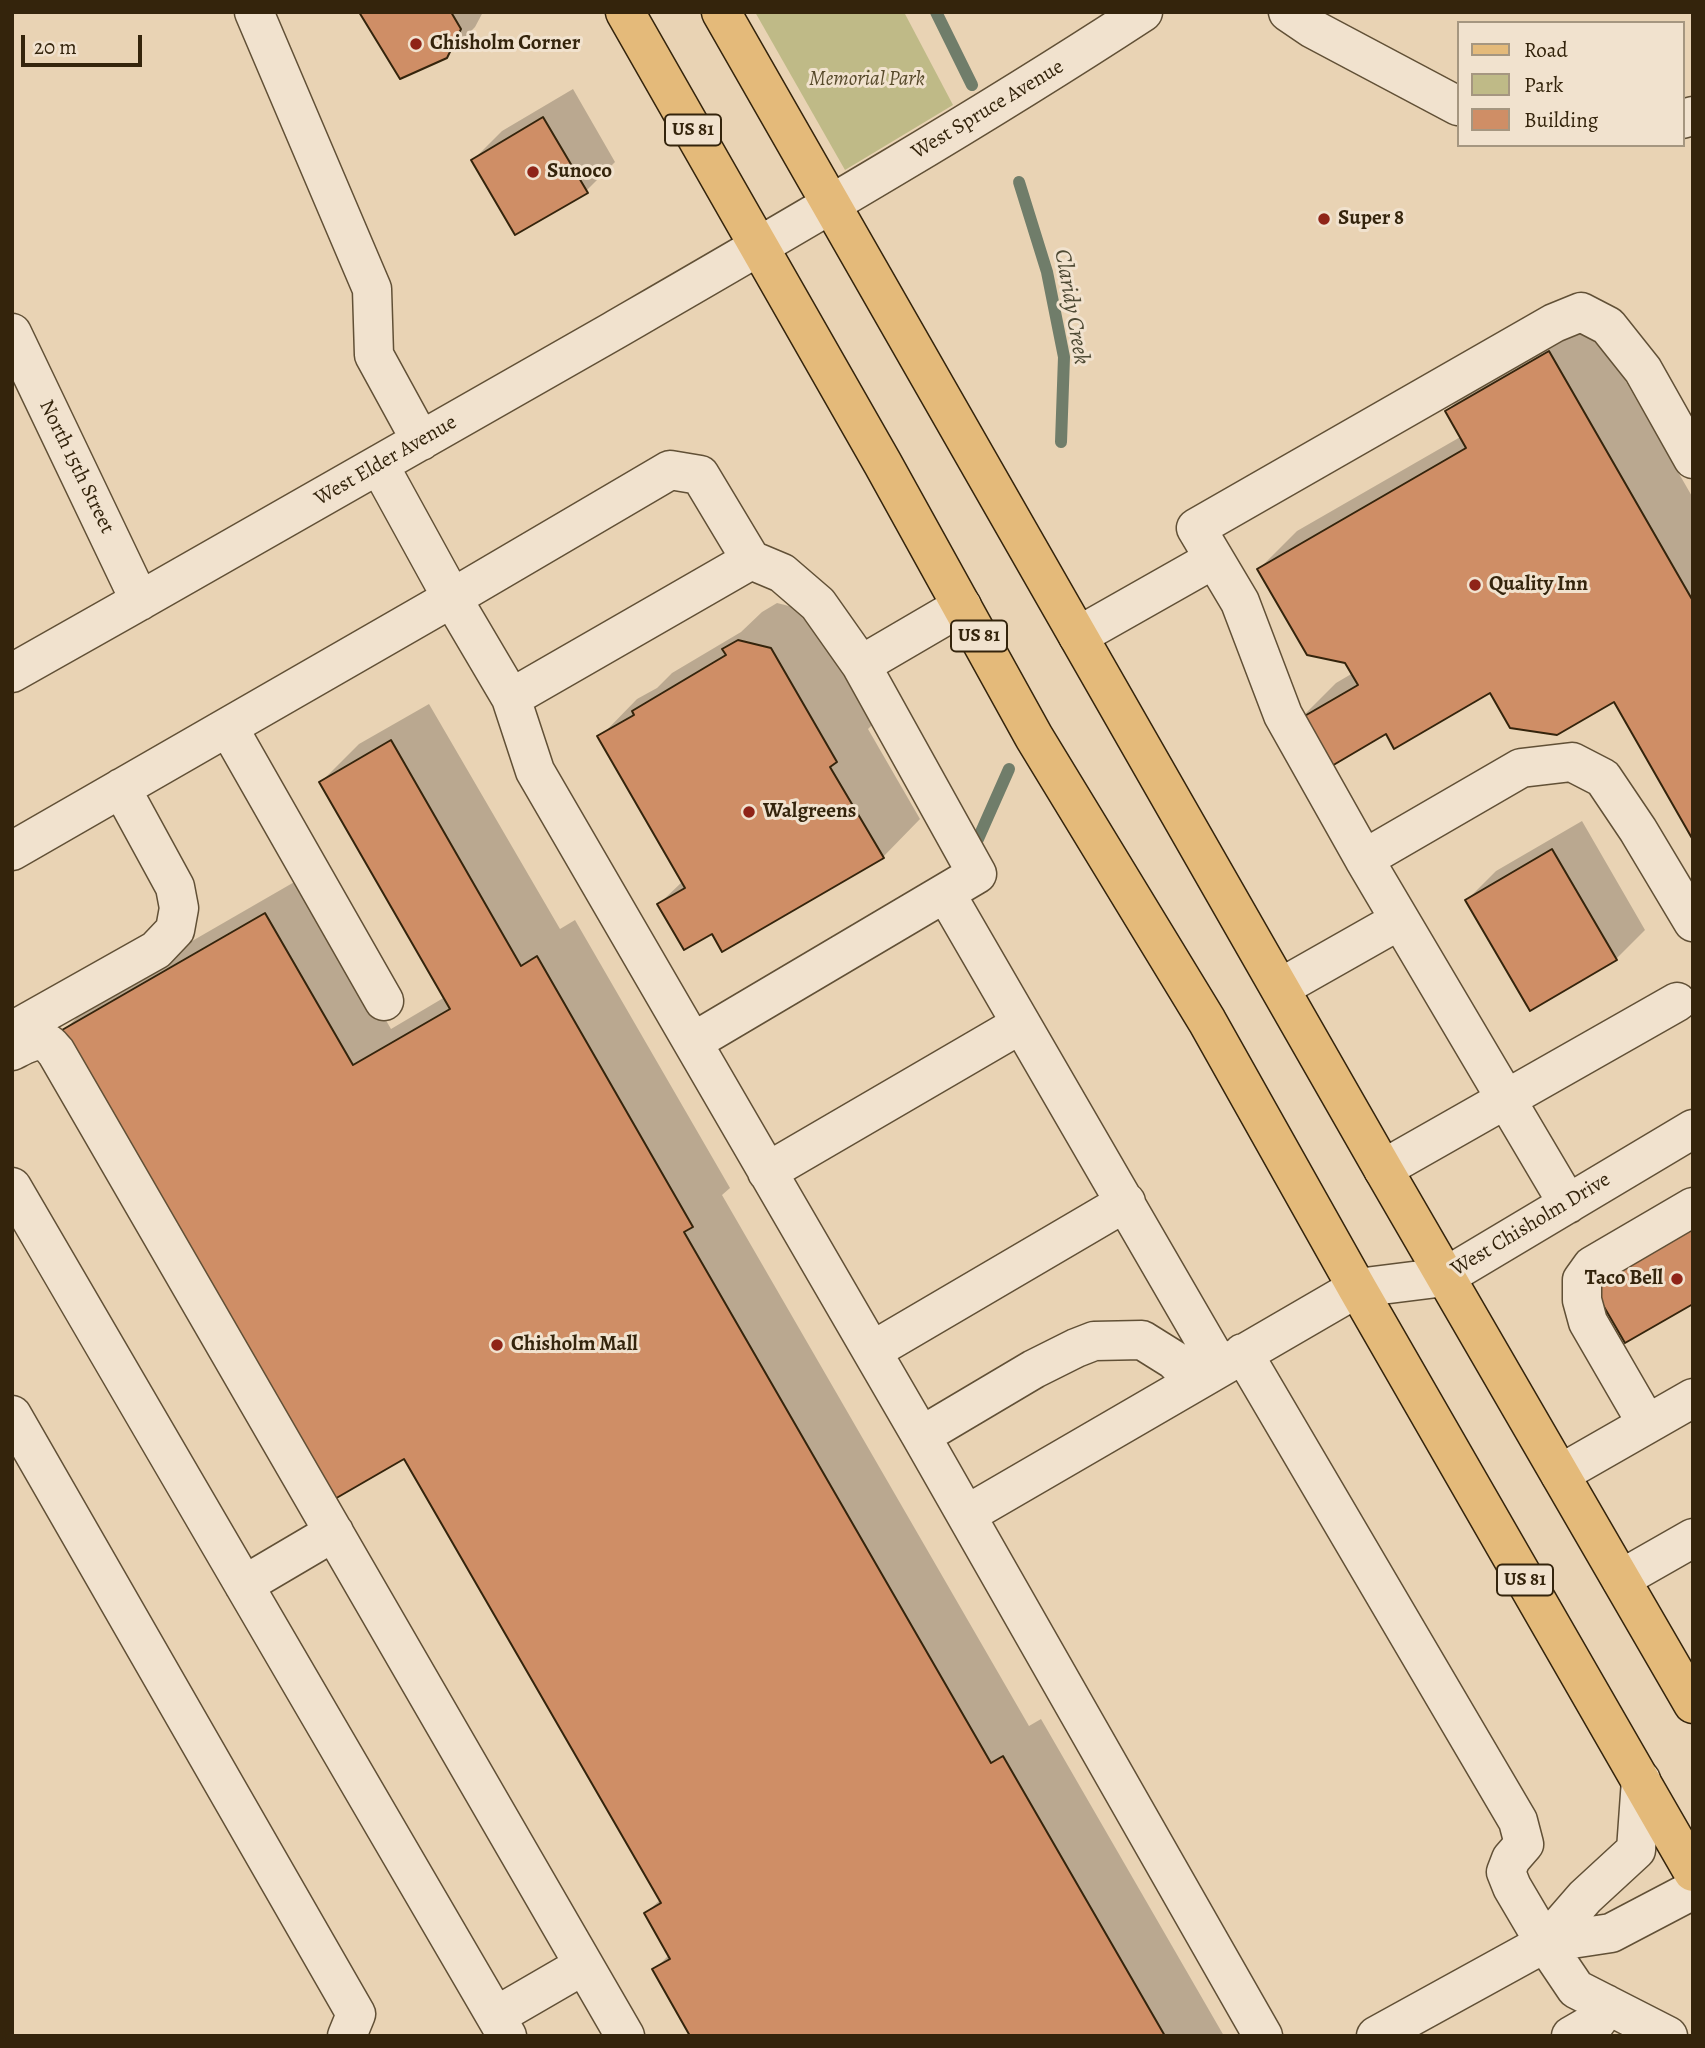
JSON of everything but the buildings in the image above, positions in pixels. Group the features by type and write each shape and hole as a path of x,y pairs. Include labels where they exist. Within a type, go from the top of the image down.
{"main road":[{"name":"US 81","path":"625,12 1034,737 1207,1021 1357,1288 1693,1872"},
{"path":"721,12 1445,1277 1693,1704"}],"street":[{"path":"254,12 372,289 374,355 421,441"},
{"name":"West Spruce Avenue","path":"759,246 1039,80 1143,12"},
{"path":"1288,12 1312,29 1456,105"},
{"name":"West Elder Avenue","path":"12,673 759,246"},
{"path":"1567,1204 1364,859 1283,715 1240,601 1196,528 1554,323 1581,312 1608,326 1643,370 1693,459"},
{"name":"North 15th Street","path":"12,333 140,601"},
{"path":"379,465 511,698 535,771 921,1436 1263,2036"},
{"path":"12,851 670,470 700,475 751,559 782,573 818,604 861,665 976,874 694,1042"},
{"path":"511,698 751,559"},
{"path":"1078,635 1214,559"},
{"path":"861,665 962,606"},
{"path":"228,727 383,1001"},
{"path":"1364,859 1521,768 1572,762 1603,778 1638,830 1693,922"},
{"path":"12,1031 156,950 175,930 179,908 175,887 121,788"},
{"path":"946,894 1220,1367 1518,1821 1524,1844 1511,1858 1506,1872 1545,1943 1576,1989 1668,2036"},
{"path":"1280,988 1400,920"},
{"path":"1383,1169 1677,1002"},
{"path":"766,1172 1021,1024"},
{"path":"12,1051 25,1044 37,1042 47,1043 56,1052 625,2036"},
{"name":"West Chisholm Drive","path":"1357,1288 1445,1277 1693,1129"},
{"path":"12,1187 502,2026 584,1965"},
{"path":"872,1351 1126,1202"},
{"path":"1647,1424 1588,1322 1582,1300 1582,1280 1592,1266 1693,1207"},
{"path":"966,1515 1357,1288"},
{"path":"921,1436 1034,1369 1094,1342 1142,1340 1174,1360 1220,1367"},
{"path":"1560,1474 1693,1398"},
{"path":"12,1415 356,2014 347,2036"},
{"path":"244,1585 334,1532"},
{"path":"1621,1579 1693,1538"},
{"path":"1376,2036 1545,1943 1585,1897 1636,1850 1641,1780"},
{"path":"1545,1943 1611,1933 1693,1890"},
{"path":"1571,2036 1597,2021 1606,2004"}],"green space":[{"name":"Memorial Park","path":"755,12 904,12 953,105 845,170"}],"waterway":[{"name":"Claridy Creek","path":"936,12 972,85"},
{"name":"Claridy Creek","path":"1019,182 1047,272 1064,357 1061,442"},
{"name":"Claridy Creek","path":"978,839 1009,769"}],"place":[{"name":"Chisholm Corner","path":"416,44"},
{"name":"Sunoco","path":"533,172"},
{"name":"Super 8","path":"1324,219"},
{"name":"Quality Inn","path":"1475,585"},
{"name":"Walgreens","path":"749,812"},
{"name":"Taco Bell","path":"1677,1279"},
{"name":"Chisholm Mall","path":"497,1345"}]}
